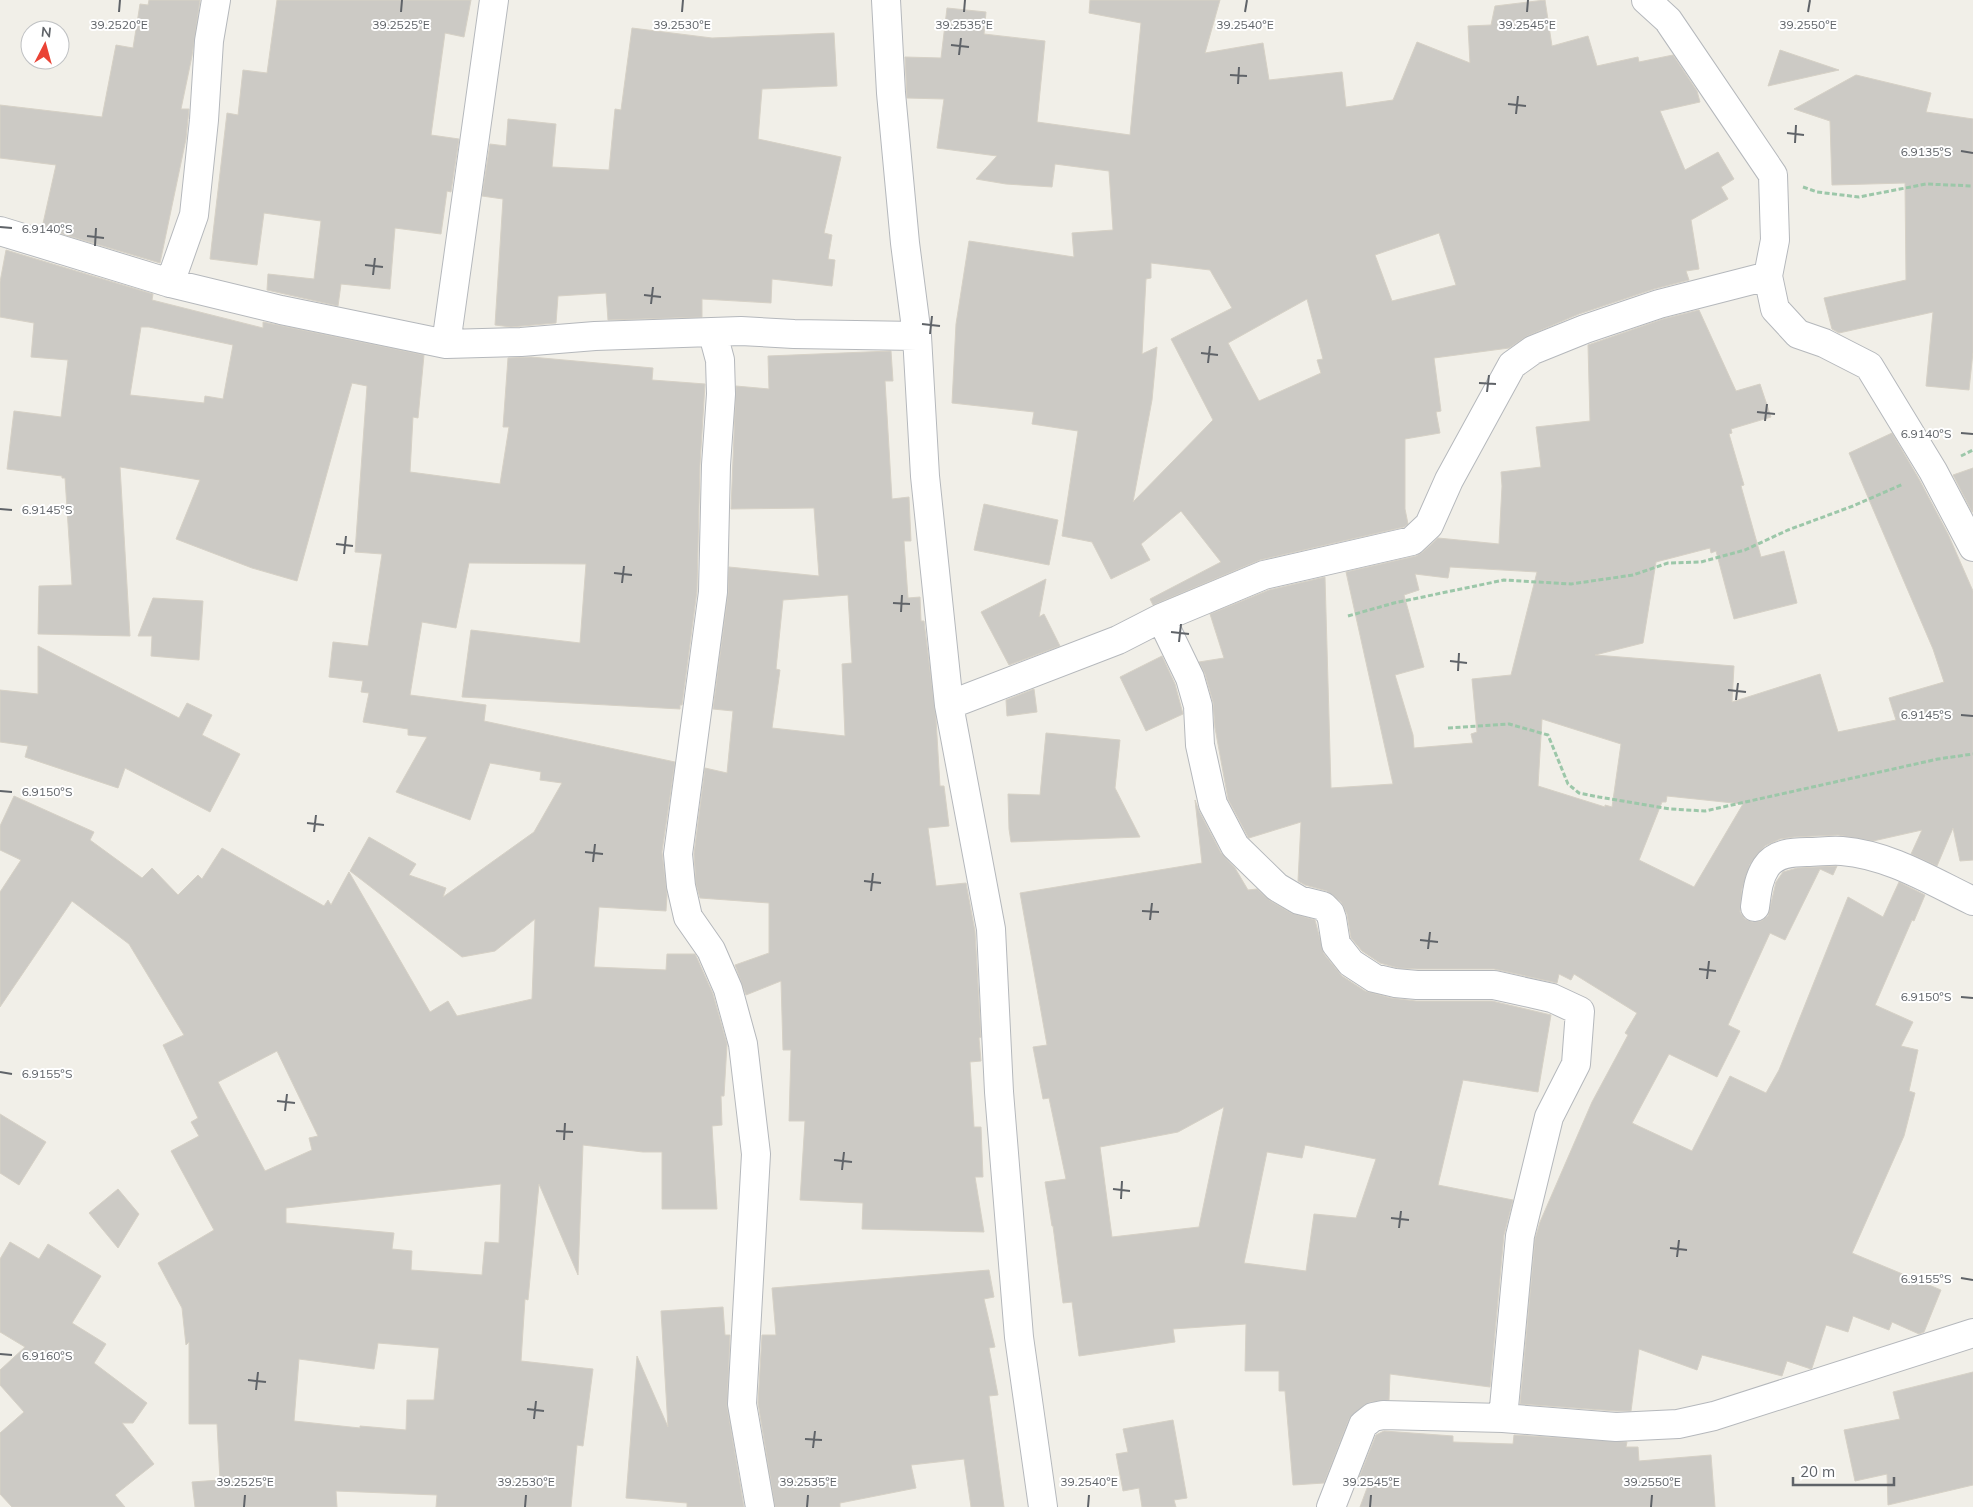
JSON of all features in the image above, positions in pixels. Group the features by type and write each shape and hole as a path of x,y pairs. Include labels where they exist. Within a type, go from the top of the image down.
{"street":[{"path":"170,283 194,215 204,120 209,41 216,0"},
{"path":"446,344 494,0"},
{"path":"886,0 891,93 902,215 917,336 925,476 949,706 991,928 999,1092 1019,1337 1043,1507"},
{"path":"1646,0 1668,20 1773,175 1775,240 1768,276 1775,310 1798,334 1824,343 1869,366 1933,471 1973,547"},
{"path":"0,231 170,283 281,310 446,344 521,342 595,336 741,332 917,336"},
{"path":"949,706 1118,640 1161,618 1264,575 1412,541 1429,525 1450,480 1512,365 1534,350 1585,329 1659,304 1768,276"},
{"path":"713,334 720,360 721,394 716,465 712,592 678,854 681,886 688,917 711,950 725,981 743,1044 756,1154 742,1404 760,1507"},
{"path":"1161,618 1190,678 1198,706 1200,745 1213,804 1235,846 1277,887 1299,900 1323,906 1330,913 1336,944 1351,963 1374,978 1395,983 1417,985 1494,985 1552,998 1580,1011 1576,1064 1549,1117 1520,1236 1503,1418"},
{"path":"1755,907 1758,886 1766,866 1779,856 1805,852 1842,851 1887,861 1933,880 1973,901"},
{"path":"1331,1507 1363,1424 1374,1417 1383,1415 1503,1418 1616,1427 1678,1424 1714,1416 1973,1333"}],"path":[{"path":"1773,175 1817,192 1859,197 1926,184 1973,186"},
{"path":"1348,616 1504,580 1571,584 1633,575 1668,563 1701,562 1745,550 1788,530 1853,506 1933,471 1973,450"},
{"path":"1448,728 1509,724 1548,735 1568,784 1574,789 1599,798 1670,810 1705,811 1938,759 1973,754"}],"building":[{"path":"149,0 200,0 192,56 181,109 189,109 186,139 160,263 42,228 56,165 0,158 0,105 102,117 116,45 133,48 140,4 148,5"},
{"path":"277,0 471,0 464,37 445,33 431,135 459,139 451,192 447,191 441,234 395,228 390,289 341,284 338,306 267,290 268,274 314,279 321,221 264,213 257,265 210,259 227,113 238,115 243,70 267,73"},
{"path":"1090,0 1220,0 1205,53 1263,43 1269,80 1342,72 1346,107 1393,100 1417,42 1470,63 1468,26 1491,25 1495,6 1545,0 1552,46 1588,36 1597,66 1638,57 1639,62 1673,55 1697,91 1700,102 1660,111 1685,170 1718,152 1734,179 1721,187 1728,199 1691,220 1699,269 1686,271 1689,280 1654,289 1579,314 1527,336 1509,348 1434,358 1441,411 1436,412 1440,433 1405,439 1405,509 1408,524 1404,527 1260,560 1153,605 1150,599 1221,562 1181,511 1141,544 1150,560 1111,579 1092,542 1062,536 1078,431 1032,424 1034,412 952,403 956,324 969,241 1074,257 1072,233 1113,230 1109,171 1055,164 1052,187 1006,184 976,179 997,156 937,148 944,99 907,98 905,57 941,58 947,8 986,12 984,34 1045,41 1037,122 1130,135 1141,23 1089,13","holes":["1439,233 1456,285 1392,301 1375,255","1151,263 1210,270 1232,308 1171,339 1213,420 1133,502 1152,400 1157,347 1142,354 1146,279 1151,278","1307,299 1323,359 1317,360 1321,373 1259,401 1228,343"]},
{"path":"632,28 712,38 834,33 837,86 762,89 758,139 841,157 824,233 832,235 828,259 835,260 832,286 772,279 771,303 702,299 702,317 608,320 606,293 558,296 556,323 511,327 495,325 503,199 482,196 490,144 506,146 508,119 556,124 552,167 609,170 615,109 621,110"},
{"path":"1780,50 1839,70 1768,86"},
{"path":"1856,75 1931,93 1926,112 1973,119 1973,352 1969,390 1926,386 1933,312 1839,333 1832,329 1824,298 1906,280 1905,183 1832,185 1830,121 1794,109"},
{"path":"6,250 153,294 152,300 263,328 263,322 424,355 418,418 413,417 410,472 500,484 509,427 503,427 508,358 531,357 653,368 652,380 705,384 700,465 697,591 680,709 462,697 471,630 580,643 586,564 469,563 456,628 422,622 410,695 486,705 484,721 675,762 662,852 667,895 666,911 599,907 594,967 666,970 667,954 695,954 713,994 727,1044 724,1096 721,1096 722,1125 712,1126 717,1209 662,1209 662,1152 643,1152 583,1145 578,1275 539,1184 528,1300 525,1299 521,1361 593,1369 583,1446 577,1445 571,1507 436,1507 437,1495 336,1491 337,1507 195,1507 192,1482 220,1480 217,1424 189,1424 189,1342 186,1345 182,1308 158,1263 214,1230 171,1151 199,1136 191,1122 198,1118 163,1045 184,1035 129,944 72,901 0,1007 0,892 21,860 0,850 0,826 14,796 94,832 90,840 142,878 152,868 178,895 198,875 202,879 222,848 324,906 328,900 331,905 349,872 430,1012 448,1001 457,1016 532,999 535,919 495,951 462,957 350,871 369,837 416,864 409,875 446,888 443,897 534,832 562,783 540,780 541,772 490,763 470,820 396,792 427,737 408,735 408,729 363,722 369,693 361,692 363,681 329,677 333,642 368,646 382,554 355,552 367,386 352,383 297,581 252,568 176,539 200,480 120,467 130,636 38,634 39,586 72,585 65,478 62,478 62,476 7,469 14,411 61,417 68,360 31,357 34,323 0,317 0,282","holes":["141,327 149,327 233,345 223,399 205,396 204,403 130,395","277,1051 318,1136 309,1138 312,1150 265,1171 218,1082","501,1184 499,1243 485,1242 482,1275 411,1270 412,1251 392,1249 394,1233 286,1223 286,1208","378,1343 439,1348 434,1400 407,1400 406,1430 360,1426 360,1428 294,1421 299,1359 374,1369"]},
{"path":"1699,310 1736,391 1760,384 1771,417 1731,429 1732,433 1729,434 1744,485 1741,486 1761,557 1784,551 1797,603 1734,619 1716,551 1711,553 1710,548 1656,562 1643,643 1595,655 1734,666 1732,702 1820,674 1838,732 1896,720 1889,698 1944,682 1933,649 1849,453 1892,433 1948,534 1973,591 1973,860 1960,861 1953,828 1937,866 1911,854 1922,830 1873,841 1838,835 1794,837 1780,839 1765,846 1750,864 1742,889 1740,912 1745,919 1752,922 1761,921 1768,916 1776,882 1783,872 1797,868 1837,866 1833,875 1820,869 1785,940 1770,933 1728,1025 1740,1031 1717,1077 1669,1054 1632,1123 1692,1151 1730,1076 1766,1093 1779,1070 1848,897 1883,917 1899,882 1925,895 1875,1005 1913,1022 1901,1046 1918,1050 1909,1091 1915,1093 1904,1136 1852,1253 1941,1290 1924,1332 1919,1334 1892,1322 1889,1330 1853,1316 1848,1332 1826,1325 1811,1369 1787,1361 1782,1376 1702,1355 1697,1370 1639,1349 1631,1411 1520,1404 1535,1239 1540,1222 1592,1102 1628,1035 1625,1033 1637,1013 1574,974 1571,980 1559,974 1557,983 1494,969 1398,968 1380,963 1362,951 1351,938 1347,914 1341,902 1327,891 1298,881 1301,822 1248,837 1228,799 1215,728 1213,702 1205,674 1199,662 1224,658 1210,614 1269,590 1325,577 1331,788 1393,784 1346,572 1416,556 1438,538 1499,544 1501,472 1541,467 1536,427 1590,421 1588,345 1663,319","holes":["1450,567 1537,572 1511,675 1472,679 1477,732 1471,734 1473,743 1414,748 1413,735 1395,675 1424,667 1404,595 1419,590 1415,574 1448,578","1542,719 1621,744 1612,807 1605,805 1605,807 1538,786","1667,796 1743,804 1694,887 1639,860 1662,802 1666,802"]},
{"path":"891,351 893,381 885,381 892,499 909,497 911,541 904,541 908,598 920,597 921,621 924,621 936,719 940,786 944,786 949,826 928,828 936,886 966,883 975,931 981,1061 970,1062 974,1127 981,1127 983,1177 975,1177 984,1232 862,1229 863,1203 800,1200 805,1121 789,1121 791,1050 783,1050 781,981 746,995 735,965 769,953 769,903 700,898 696,884 694,854 705,768 727,773 733,711 713,709 728,594 729,567 819,576 814,508 731,509 736,386 769,389 768,356","holes":["848,595 852,663 842,664 845,736 772,728 780,670 776,669 783,600"]},
{"path":"1973,468 1973,512 1972,512 1953,475"},
{"path":"984,504 1058,520 1049,565 974,550"},
{"path":"1046,579 1039,617 1044,614 1060,646 1009,665 981,612"},
{"path":"153,598 203,601 199,660 151,656 152,636 138,636"},
{"path":"38,646 179,718 187,703 212,715 202,735 240,754 210,812 125,768 118,788 25,757 28,746 0,742 0,690 38,694"},
{"path":"1162,656 1175,684 1183,714 1146,731 1120,677"},
{"path":"1034,689 1037,712 1007,716 1006,700"},
{"path":"1046,733 1120,740 1115,788 1140,837 1011,842 1008,794 1040,795"},
{"path":"1195,800 1221,853 1235,868 1248,890 1257,889 1269,900 1291,913 1315,920 1324,954 1342,976 1365,991 1391,998 1416,1001 1492,1001 1551,1015 1538,1092 1463,1080 1438,1185 1513,1200 1504,1235 1490,1387 1390,1374 1389,1400 1370,1402 1349,1419 1324,1483 1293,1485 1285,1391 1279,1391 1279,1371 1245,1371 1246,1324 1173,1329 1175,1342 1079,1356 1072,1302 1063,1303 1045,1182 1066,1179 1049,1098 1043,1099 1033,1047 1047,1045 1020,893 1202,863","holes":["1224,1107 1199,1227 1112,1237 1100,1147 1178,1132","1305,1145 1376,1159 1356,1218 1314,1214 1306,1271 1244,1263 1267,1152 1302,1158"]},
{"path":"0,1114 46,1142 19,1185 0,1173"},
{"path":"118,1189 139,1214 118,1248 89,1213"},
{"path":"10,1242 39,1259 48,1244 101,1276 72,1323 106,1344 94,1363 147,1403 133,1423 122,1423 154,1464 115,1495 125,1507 12,1507 0,1494 0,1433 24,1412 0,1385 0,1370 25,1347 0,1332 0,1259"},
{"path":"989,1270 994,1297 984,1299 995,1347 989,1348 998,1395 989,1396 1004,1507 971,1507 964,1459 911,1465 916,1488 840,1503 840,1507 775,1507 758,1403 762,1335 776,1335 772,1288"},
{"path":"723,1307 725,1335 730,1335 727,1406 744,1507 687,1507 687,1503 626,1498 637,1356 668,1427 661,1311"},
{"path":"1973,1372 1973,1485 1888,1505 1887,1474 1855,1481 1844,1430 1900,1419 1893,1392"},
{"path":"1173,1420 1187,1498 1174,1500 1176,1507 1142,1507 1139,1488 1123,1491 1116,1454 1128,1452 1123,1429"},
{"path":"1384,1431 1453,1436 1453,1442 1513,1444 1514,1435 1627,1442 1626,1447 1638,1447 1639,1461 1711,1455 1715,1507 1360,1507 1370,1480 1358,1480 1376,1435"}]}
